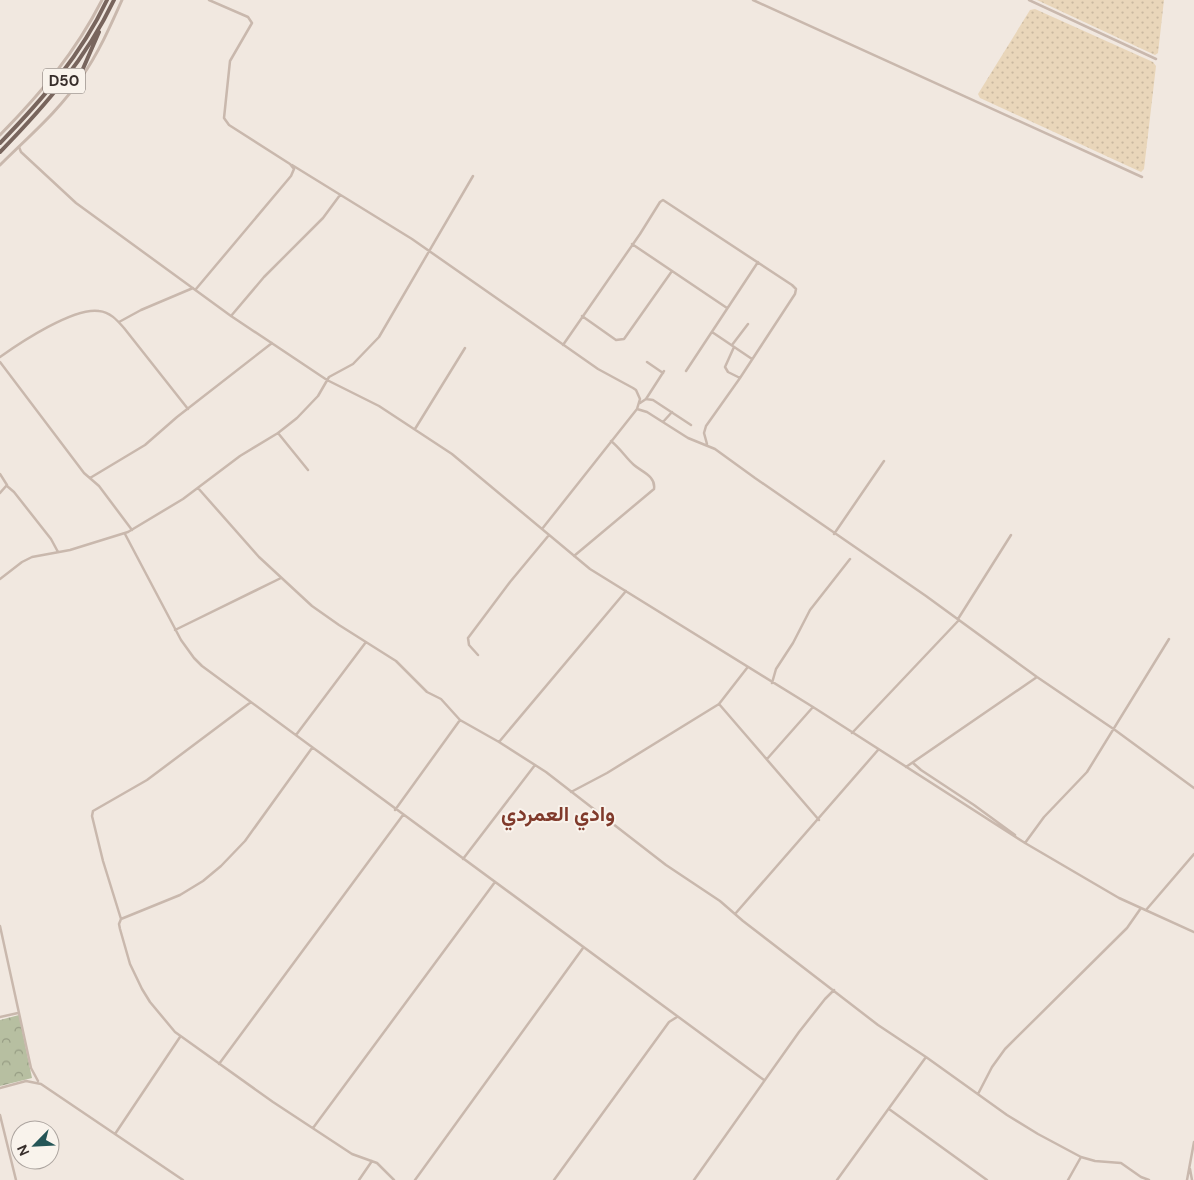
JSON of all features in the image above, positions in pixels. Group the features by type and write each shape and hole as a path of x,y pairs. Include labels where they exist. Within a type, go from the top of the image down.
{"main road":[{"name":"D50","path":"0,143 58,80 81,46 107,0"},
{"name":"D50","path":"0,152 60,87 100,27 114,0"},
{"path":"75,87 100,27"}],"street":[{"path":"0,135 35,99 57,72 84,33 102,0"},
{"path":"0,165 75,87 101,45 122,0"},
{"path":"208,0 248,17 252,23 230,61 224,118 233,128 428,250 598,369 633,388 638,395 639,404 637,409 542,529"},
{"path":"753,0 1142,177"},
{"path":"1029,0 1156,59"},
{"path":"19,146 21,152 69,197 116,231 146,256 327,380 379,406 416,429 467,466 574,556 626,591 1025,843 1112,894 1194,932"},
{"path":"14,151 21,152"},
{"path":"119,322 141,310 194,288 292,174 294,169 292,165"},
{"path":"0,579 27,559 125,534 174,505 240,456 278,433 308,407 332,375 353,364 379,337 428,250 473,176"},
{"path":"231,316 264,277 323,218 340,195"},
{"path":"563,345 660,202 665,201 792,285 796,292 706,426 704,436 706,444"},
{"path":"632,244 727,308"},
{"path":"686,370 758,262"},
{"path":"582,316 616,340 624,339 672,271"},
{"path":"0,357 51,326 85,311 104,312 119,322 188,409"},
{"path":"740,378 728,372 725,368 733,346 748,324"},
{"path":"712,332 752,359"},
{"path":"90,478 145,445 272,343"},
{"path":"416,429 465,348"},
{"path":"0,362 132,530"},
{"path":"639,404 646,399 663,372 647,362"},
{"path":"646,399 653,400 691,425"},
{"path":"637,409 647,412 688,438 720,451 834,534 1115,730 1194,788"},
{"path":"663,422 672,412"},
{"path":"278,433 308,470"},
{"path":"574,556 654,489 654,483 650,477 633,464 611,441"},
{"path":"834,534 884,461"},
{"path":"0,474 7,482 7,486 14,492 48,535 58,552"},
{"path":"0,493 7,486"},
{"path":"198,488 238,535 281,578 325,616 396,661 427,692 441,699 460,720 535,765 666,865 710,894 884,1028 1022,1125 1081,1157 1095,1161 1121,1163 1136,1174 1149,1180"},
{"path":"125,534 175,630 194,658 395,810 764,1080"},
{"path":"478,655 468,643 469,635 548,535"},
{"path":"852,733 959,620 1012,535"},
{"path":"772,682 775,672 793,643 812,606 850,559"},
{"path":"175,630 281,578"},
{"path":"498,742 626,591"},
{"path":"805,619 810,623"},
{"path":"1025,843 1049,811 1082,779 1115,730 1169,639"},
{"path":"296,735 366,642"},
{"path":"571,792 719,704 747,668"},
{"path":"906,767 1038,677"},
{"path":"250,702 147,780 93,811 92,819 121,919 119,924 122,942 135,976 150,1002 170,1028 180,1037 312,1128 356,1156 380,1165 394,1180"},
{"path":"719,704 819,820"},
{"path":"766,759 813,708"},
{"path":"395,810 460,720"},
{"path":"121,919 180,895 203,881 221,866 245,842 312,748"},
{"path":"735,914 819,820 878,750"},
{"path":"913,763 987,814 1025,843"},
{"path":"463,860 535,765"},
{"path":"219,1064 403,815"},
{"path":"1146,910 1194,854"},
{"path":"312,1128 495,882"},
{"path":"978,1094 992,1067 1005,1049 1122,934 1141,908"},
{"path":"0,926 18,1013 34,1076 41,1084 183,1180"},
{"path":"415,1180 583,948"},
{"path":"694,1180 764,1080 827,996 834,990"},
{"path":"0,1017 18,1013"},
{"path":"554,1180 669,1022 677,1017"},
{"path":"115,1134 180,1037"},
{"path":"837,1180 926,1057"},
{"path":"0,1088 26,1081 41,1084"},
{"path":"888,1109 987,1180"},
{"path":"0,1115 16,1180"},
{"path":"1187,1180 1194,1142"},
{"path":"1068,1180 1081,1157"},
{"path":"359,1180 372,1161"},
{"path":"1190,1164 1192,1180"}],"sand":[{"path":"1037,0 1164,0 1158,53 1155,55"},
{"path":"1035,9 1153,62 1156,66 1144,169 1141,172 980,98 978,94 1030,10"}],"green space":[{"path":"19,1015 32,1078 0,1086 0,1020"}],"district":[{"name":"وادي العمردي","path":"558,814"}]}
